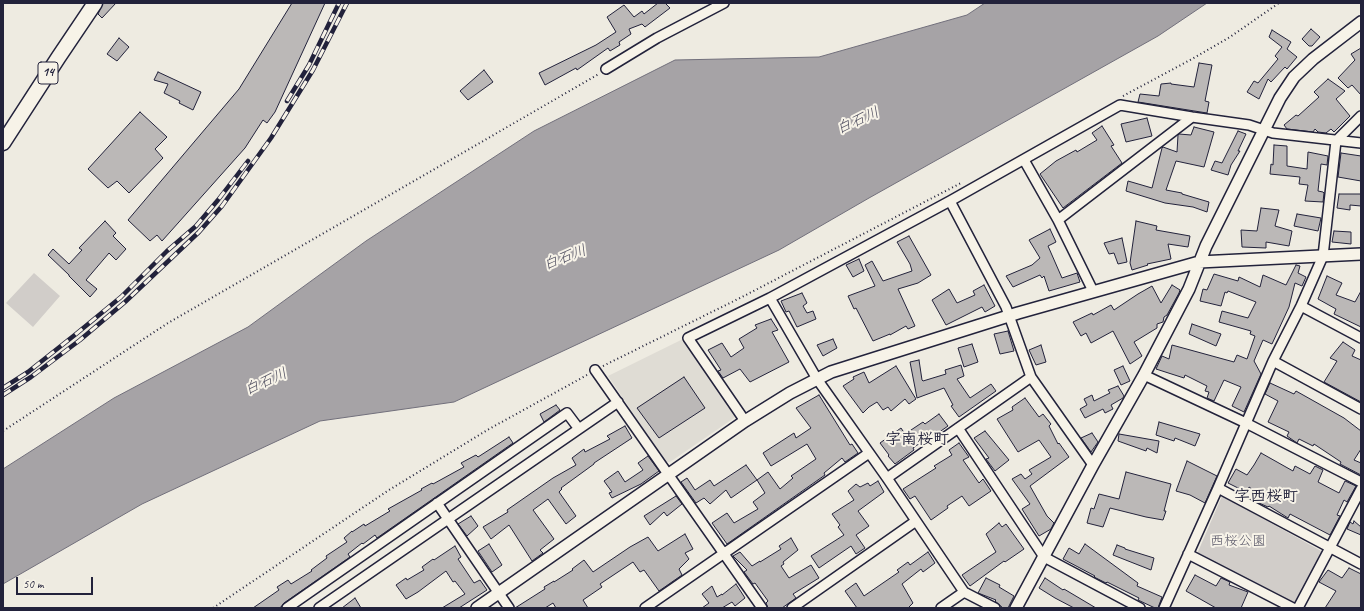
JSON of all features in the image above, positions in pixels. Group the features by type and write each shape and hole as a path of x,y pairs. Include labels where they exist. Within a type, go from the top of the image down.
{"main road":[{"name":"14","path":"3,143 95,3"}],"street":[{"path":"604,71 657,38 724,3"},
{"path":"1016,608 1093,465 1144,375 1189,289 1230,195 1280,98 1294,77 1313,59 1361,22"},
{"path":"745,421 688,338 770,298 950,201 1120,105 1249,125 1273,133 1361,143"},
{"path":"1164,608 1273,361 1301,306 1323,256 1336,141 1361,116"},
{"path":"1058,220 1192,117"},
{"path":"1024,160 1058,220 1093,291"},
{"path":"950,201 1005,305 1031,377 1093,465"},
{"path":"478,608 745,421 790,393 817,379 849,366 1093,291 1200,262 1361,254"},
{"path":"770,298 817,379 887,478 964,592 995,608"},
{"path":"1301,306 1361,338"},
{"path":"1273,361 1361,409"},
{"path":"595,370 762,608"},
{"path":"1144,375 1246,423 1361,482"},
{"path":"887,478 1031,377"},
{"path":"319,608 618,402"},
{"path":"287,608 567,413 579,429"},
{"path":"958,428 1044,557 1140,608"},
{"path":"645,608 869,453"},
{"path":"1218,488 1361,564"},
{"path":"1298,608 1361,489"},
{"path":"437,503 509,608"},
{"path":"792,608 916,521"},
{"path":"1188,554 1293,608"},
{"path":"941,608 964,592"}],"path":[{"path":"1122,97 1192,59 1230,36 1279,3"},
{"path":"3,431 168,323 604,71"},
{"path":"213,608 389,490 548,395 742,297 966,180"}],"shaded area":[{"path":"683,339 736,414 734,418 670,462 666,462 608,376"}],"green space":[{"path":"34,273 60,296 33,327 6,303"},
{"name":"西桜公園","path":"1222,496 1323,552 1293,605 1197,554"}],"water":[{"name":"白石川","path":"985,3 1207,3 1158,36 779,250 454,402 320,421 142,504 3,584 3,469 114,398 248,327 366,241 534,131 675,60 819,57 967,15"}],"building":[{"path":"103,3 116,3 102,18 98,14"},
{"path":"292,3 325,3 275,112 267,123 263,120 245,148 162,241 157,235 150,241 128,220 239,89"},
{"path":"658,3 665,3 670,8 645,27 642,24 629,29 631,34 619,42 620,45 610,51 608,48 577,70 576,68 545,85 539,73 596,45 616,32 607,17 624,5 634,17 642,11 644,14"},
{"path":"1311,29 1320,37 1312,46 1309,46 1302,39"},
{"path":"1272,30 1291,42 1287,49 1297,57 1287,69 1285,67 1271,82 1268,79 1259,99 1247,92 1254,81 1258,83 1278,59 1275,56 1282,47 1269,37"},
{"path":"119,38 129,47 117,61 107,54"},
{"path":"1361,48 1361,95 1352,85 1348,88 1338,78 1355,60 1351,54"},
{"path":"1199,63 1212,65 1205,101 1209,102 1207,113 1138,102 1140,94 1159,96 1161,84 1171,83 1194,87"},
{"path":"484,70 493,82 468,100 460,91"},
{"path":"158,72 201,92 193,110 164,93 168,84 154,80"},
{"path":"1328,79 1345,91 1336,99 1350,116 1334,132 1331,129 1326,133 1318,132 1315,129 1313,132 1287,129 1284,125 1296,115 1298,116 1319,97 1314,92"},
{"path":"140,112 167,137 155,149 163,158 129,193 117,181 108,188 88,169"},
{"path":"1147,118 1152,136 1126,142 1121,124"},
{"path":"1102,126 1114,145 1111,146 1122,163 1063,208 1040,174 1056,161 1076,150 1077,152 1097,140 1092,133"},
{"path":"1194,127 1214,132 1204,167 1176,161 1166,190 1182,193 1209,202 1207,212 1193,207 1165,203 1126,191 1128,181 1152,188 1162,148 1163,147 1177,152 1178,135 1191,135"},
{"path":"1238,131 1246,134 1238,151 1240,151 1231,165 1228,175 1211,170 1215,161 1222,163"},
{"path":"1274,145 1287,146 1287,166 1307,169 1308,152 1328,156 1327,165 1321,164 1318,191 1324,193 1323,202 1305,201 1308,185 1299,184 1300,177 1270,174 1271,164 1273,165"},
{"path":"1341,153 1361,156 1361,181 1338,177"},
{"path":"1339,194 1361,194 1361,206 1350,205 1350,210 1337,208"},
{"path":"1261,208 1279,210 1275,226 1292,231 1289,246 1266,242 1266,248 1242,247 1241,230 1257,231"},
{"path":"1297,214 1321,218 1318,231 1294,226"},
{"path":"105,221 116,233 113,236 126,249 116,260 109,253 86,280 97,289 90,297 48,255 53,249 69,264 82,250 79,248"},
{"path":"1136,221 1157,226 1156,230 1190,236 1188,247 1168,244 1171,259 1147,264 1148,265 1132,270 1130,263"},
{"path":"1050,229 1056,242 1048,246 1062,278 1077,273 1080,282 1049,291 1044,276 1042,278 1040,275 1013,287 1006,276 1032,265 1040,258 1029,240"},
{"path":"1334,231 1351,232 1351,244 1332,242"},
{"path":"909,236 931,275 918,283 898,289 915,326 908,329 906,326 890,335 873,341 848,296 875,286 865,265 872,261 883,281 912,271 910,264 897,242"},
{"path":"1122,238 1127,262 1118,264 1114,253 1109,254 1104,243"},
{"path":"859,259 864,271 853,277 846,265"},
{"path":"1296,265 1300,266 1298,273 1306,277 1302,286 1295,283 1289,307 1272,344 1263,340 1254,361 1261,374 1244,412 1232,406 1241,387 1224,380 1214,401 1207,398 1209,392 1205,391 1207,386 1185,375 1184,378 1156,369 1162,356 1169,359 1172,345 1234,362 1237,355 1247,359 1255,336 1250,334 1251,331 1219,322 1222,311 1248,318 1256,302 1228,291 1227,293 1225,292 1221,306 1200,301 1203,289 1207,290 1214,274 1238,281 1239,277 1260,287 1263,275 1286,285"},
{"path":"1327,276 1342,283 1336,295 1355,302 1361,291 1361,327 1334,314 1336,309 1318,299"},
{"path":"984,285 995,306 985,312 982,307 946,325 932,300 949,289 957,303 975,295 973,291"},
{"path":"1172,285 1180,290 1179,293 1167,315 1164,317 1163,322 1157,324 1157,328 1134,342 1142,356 1130,364 1113,331 1091,343 1086,333 1081,336 1073,322 1092,313 1093,315 1111,305 1114,310 1152,286 1161,303"},
{"path":"802,293 807,303 803,306 807,313 813,311 816,319 797,327 789,311 786,312 781,301"},
{"path":"771,319 778,330 772,332 789,362 750,382 740,369 723,378 718,371 721,370 708,350 722,343 731,357 744,348 739,339 757,328 755,325"},
{"path":"1192,324 1221,334 1216,346 1189,334"},
{"path":"1008,331 1014,351 1000,354 994,334"},
{"path":"833,339 837,348 823,356 817,345"},
{"path":"1343,342 1355,350 1352,356 1361,360 1361,402 1324,382 1337,361 1330,358"},
{"path":"972,344 978,362 964,367 958,348"},
{"path":"1041,345 1046,362 1036,365 1029,350"},
{"path":"919,360 923,381 946,374 945,370 961,365 964,376 957,379 970,398 991,384 996,391 959,417 951,406 953,405 944,388 917,398 910,362"},
{"path":"896,366 916,399 909,404 905,399 891,411 888,407 883,410 877,402 863,413 843,386 854,379 853,377 864,372 869,383"},
{"path":"1123,366 1130,381 1121,385 1114,370"},
{"path":"684,377 705,408 659,438 637,408"},
{"path":"1270,383 1294,394 1296,391 1344,418 1361,431 1361,449 1354,460 1361,463 1361,475 1340,464 1341,462 1314,444 1313,446 1299,439 1297,443 1287,436 1289,432 1268,422 1278,401 1265,394"},
{"path":"1118,386 1124,396 1111,405 1113,409 1105,413 1103,409 1085,418 1080,409 1087,405 1084,399 1092,395 1094,401 1110,393 1108,390"},
{"path":"819,395 850,445 852,444 858,453 845,462 842,458 824,473 825,475 727,544 712,523 727,513 734,523 758,509 753,502 765,493 757,480 768,472 780,489 793,478 791,476 816,459 807,444 771,466 763,453 794,433 796,438 811,428 796,408"},
{"path":"1025,398 1039,417 1043,414 1051,424 1049,426 1058,444 1059,443 1069,457 1030,486 1047,516 1054,523 1051,529 1039,536 1022,509 1030,504 1012,479 1021,474 1025,479 1032,474 1029,470 1051,457 1039,440 1018,452 997,419 1013,410 1012,407"},
{"path":"556,405 560,410 544,422 540,414"},
{"path":"939,414 948,426 938,433 937,431 913,448 914,450 895,464 880,443 901,428 905,434 923,422 925,424"},
{"path":"1159,422 1200,434 1195,446 1175,438 1174,441 1156,435"},
{"path":"625,426 632,438 594,463 561,488 562,489 559,492 576,516 566,524 548,499 533,510 554,539 540,550 543,553 532,561 509,525 491,539 483,527 508,512 507,510 553,478 576,465 572,458 584,449 585,452 610,439 607,436"},
{"path":"985,431 1009,460 995,471 986,459 989,458 974,438"},
{"path":"1092,433 1098,442 1091,452 1081,438"},
{"path":"1119,434 1159,441 1157,453 1147,448 1146,451 1118,441"},
{"path":"509,437 513,443 377,538 375,535 363,544 362,543 348,554 350,557 284,603 281,607 253,608 279,590 277,587 288,580 291,584 312,571 311,570 327,558 326,556 347,542 344,538 352,531 364,524 365,526 390,511 388,509 422,490 421,489 464,467 461,463 476,455 478,457"},
{"path":"959,443 969,457 963,460 979,483 983,479 991,491 969,506 962,496 947,506 948,508 931,520 915,496 910,499 903,489 936,468 934,466 952,455 949,450"},
{"path":"1261,453 1293,471 1295,466 1310,474 1315,466 1323,470 1318,482 1339,493 1345,481 1356,486 1347,502 1344,500 1337,515 1340,516 1330,535 1290,514 1288,518 1269,506 1268,507 1259,503 1262,496 1249,487 1246,492 1228,483 1236,469 1247,475"},
{"path":"648,456 659,471 641,484 612,498 609,493 612,492 604,481 618,471 625,482 643,470 638,463"},
{"path":"1187,461 1217,476 1205,503 1190,495 1176,491"},
{"path":"746,465 757,480 731,498 726,490 710,504 704,498 696,503 681,482 687,478 695,490 710,480 714,486"},
{"path":"1126,472 1171,484 1163,520 1110,508 1103,527 1087,523 1091,508 1094,509 1099,494 1119,499"},
{"path":"878,481 884,492 858,511 869,526 856,535 865,548 856,554 851,546 819,568 811,556 844,535 838,527 840,525 832,514 854,500 848,491 856,484 860,487 868,483 870,486"},
{"path":"676,496 682,504 667,516 664,512 650,525 644,516"},
{"path":"471,516 478,526 467,536 458,524"},
{"path":"1354,521 1361,527 1361,535 1347,529 1350,522 1353,524"},
{"path":"999,523 1002,527 1006,524 1024,549 1005,562 1004,561 970,586 962,575 996,552 986,534"},
{"path":"685,534 693,549 685,553 689,559 679,569 682,575 659,591 644,570 640,572 633,562 600,584 602,587 583,600 588,608 556,608 553,603 545,608 515,608 545,589 544,587 573,570 572,569 584,560 593,572 630,547 648,537 658,551"},
{"path":"791,538 798,550 783,562 784,564 781,566 789,578 811,565 819,578 793,594 796,598 782,608 768,608 766,603 768,601 755,583 753,584 744,572 747,570 733,556 740,552 752,566 781,549 779,546"},
{"path":"489,544 502,565 492,572 478,551"},
{"path":"1085,544 1138,583 1137,586 1162,597 1158,608 1138,600 1139,598 1094,577 1095,576 1063,559 1069,548 1079,554"},
{"path":"1117,545 1154,558 1151,570 1113,555"},
{"path":"455,546 461,557 458,559 474,583 480,580 487,590 459,608 442,608 465,594 455,581 453,582 446,571 406,599 396,585 406,578 407,580 424,570 422,567"},
{"path":"928,552 935,563 923,572 921,569 902,584 913,603 908,608 857,608 845,591 856,583 864,596 899,572 897,570 908,562 910,565"},
{"path":"1349,568 1361,574 1361,608 1325,608 1336,591 1319,582 1328,570 1342,578"},
{"path":"1195,575 1216,586 1221,578 1230,582 1229,585 1248,592 1241,608 1216,608 1186,591"},
{"path":"986,578 1000,585 999,587 1014,596 1008,608 1003,608 995,601 996,600 978,593"},
{"path":"1045,578 1063,590 1064,589 1096,608 1074,608 1055,598 1039,588"},
{"path":"736,584 745,598 735,606 732,602 722,608 702,608 709,603 702,594 712,586 717,597"},
{"path":"355,598 361,608 342,608"}],"railway":[{"path":"287,101 309,65 339,3"},
{"path":"3,395 31,377 80,340 125,302 199,232 222,206 271,138 313,70 347,3"},
{"path":"3,388 28,372 121,297 167,251 196,226 248,161"}],"district":[{"name":"字南桜町","path":"917,440"},
{"name":"字西桜町","path":"1266,497"}]}
